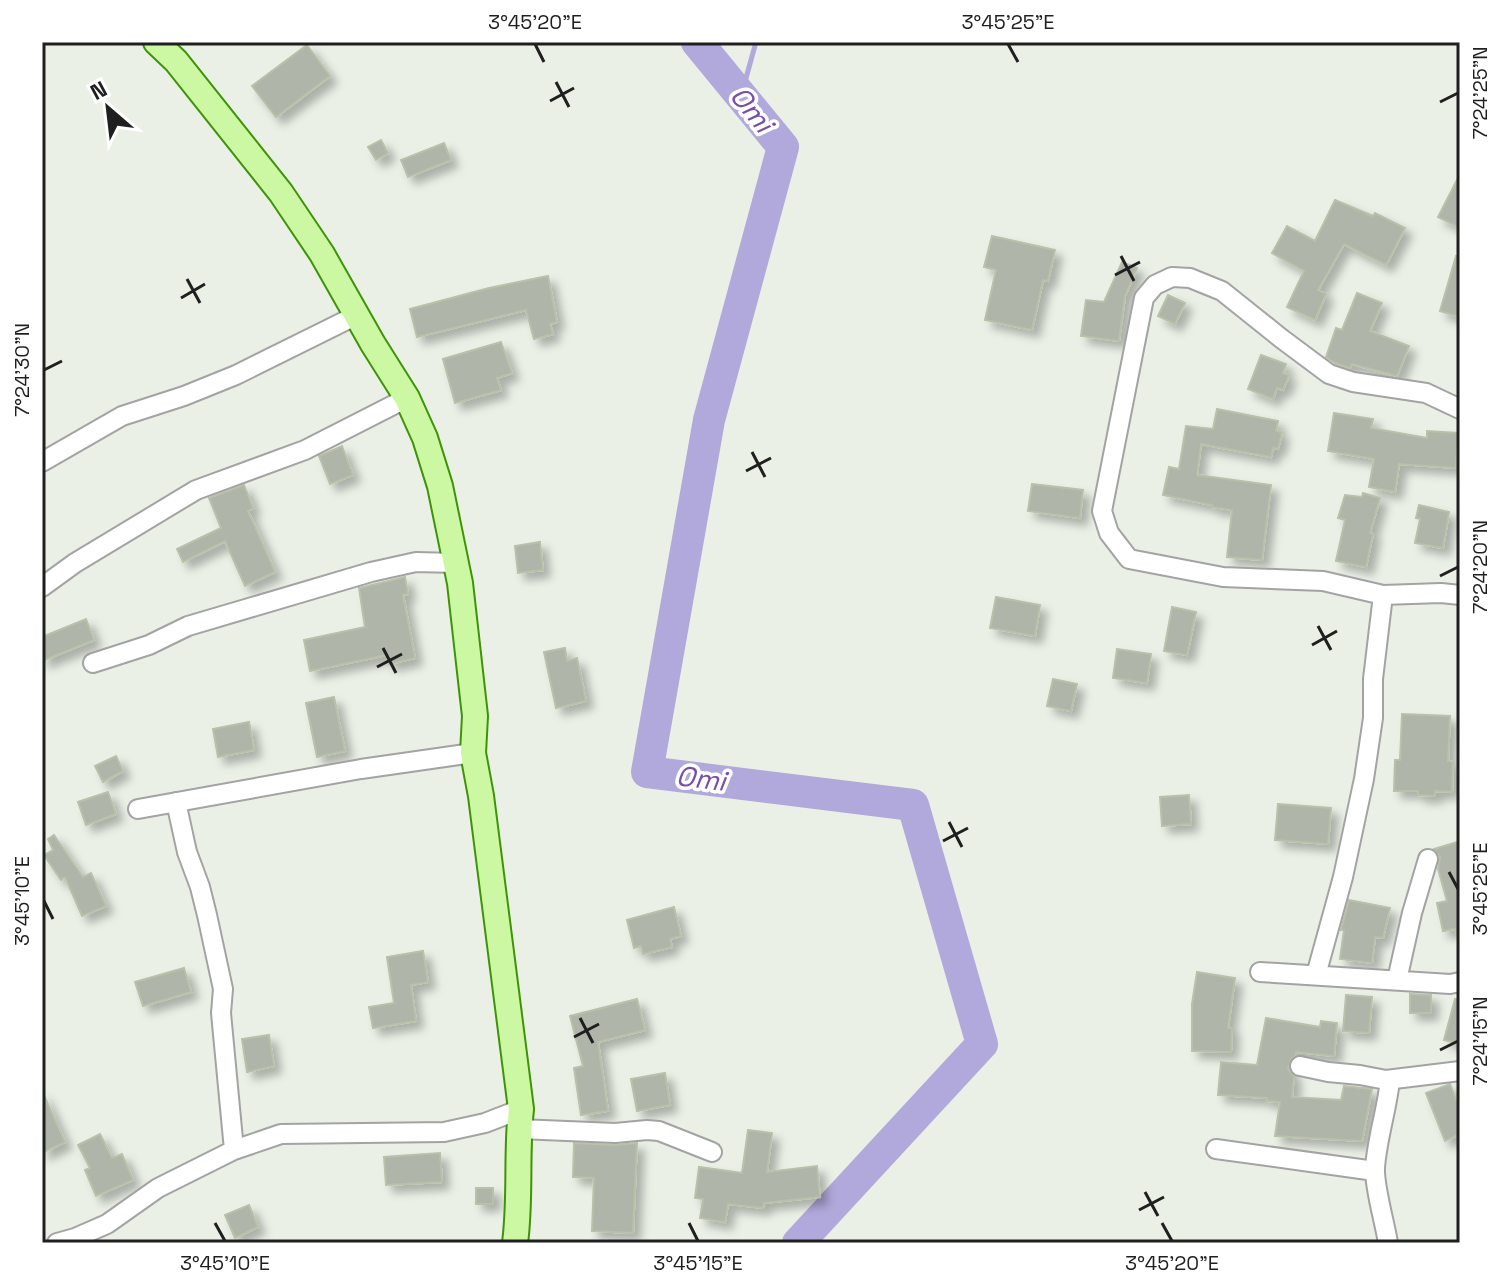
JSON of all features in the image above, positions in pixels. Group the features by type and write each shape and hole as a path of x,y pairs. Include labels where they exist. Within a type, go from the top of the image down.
{"main road":[{"path":"156,42 176,61 281,193 322,254 407,398 425,438 440,486 460,583 475,716 473,753 481,796 520,1119 515,1243"}],"street":[{"path":"1460,409 1426,393 1353,382 1329,374 1222,291 1190,278 1172,277 1155,285 1144,298 1102,511 1109,533 1129,559 1223,577 1323,581 1383,595 1460,595"},
{"path":"42,462 122,416 236,375 357,315"},
{"path":"42,587 75,563 196,490 305,450 407,398"},
{"path":"93,663 149,645 188,626 371,572 416,562 456,563"},
{"path":"1316,975 1343,877 1364,779 1373,718 1373,679 1383,595"},
{"path":"138,809 361,769 473,753"},
{"path":"176,802 187,852 211,929 223,989 221,1013 234,1150"},
{"path":"1397,980 1428,859"},
{"path":"1260,972 1450,984 1460,982"},
{"path":"1300,1066 1390,1080 1460,1071"},
{"path":"1388,1243 1375,1171 1390,1080"},
{"path":"57,1243 90,1237 158,1188 234,1150 281,1134 444,1132 520,1119 615,1133 659,1131 712,1152"},
{"path":"1216,1149 1375,1171"}],"building":[{"path":"307,45 330,76 276,117 252,86"},
{"path":"381,140 388,153 376,160 368,147"},
{"path":"444,143 451,160 408,177 401,160"},
{"path":"1460,174 1460,228 1438,217"},
{"path":"1335,200 1373,216 1375,213 1405,228 1386,265 1344,244 1318,290 1326,294 1315,320 1287,307 1304,271 1272,253 1287,226 1315,241"},
{"path":"992,236 1055,250 1048,281 1043,280 1032,330 985,320 996,270 984,267"},
{"path":"1456,256 1460,257 1460,317 1440,311"},
{"path":"1122,262 1137,268 1125,296 1119,341 1081,336 1086,300 1104,302"},
{"path":"548,276 557,322 550,324 553,334 534,339 526,310 417,337 410,309"},
{"path":"1357,293 1382,303 1370,331 1409,346 1397,376 1352,364 1350,368 1326,357 1336,328 1342,330"},
{"path":"1168,295 1185,303 1175,324 1158,316"},
{"path":"501,342 512,373 497,378 501,390 455,403 443,359"},
{"path":"1261,355 1286,364 1283,373 1289,375 1283,390 1277,388 1273,399 1248,389"},
{"path":"1217,409 1278,421 1276,431 1282,432 1278,449 1273,448 1271,457 1201,444 1197,475 1271,485 1262,560 1227,557 1232,510 1163,495 1169,467 1179,469 1186,426 1213,429"},
{"path":"1334,413 1373,419 1371,428 1427,438 1427,431 1458,433 1456,468 1399,464 1395,492 1369,487 1374,459 1328,451"},
{"path":"342,446 353,475 330,484 319,456"},
{"path":"1032,484 1083,490 1080,518 1028,511"},
{"path":"244,485 253,508 248,511 275,572 245,586 225,541 183,562 177,549 221,528 209,498"},
{"path":"1363,493 1380,498 1370,533 1373,534 1366,567 1336,561 1345,520 1338,518 1345,495 1362,497"},
{"path":"1419,505 1449,512 1443,548 1415,543 1420,519 1416,518"},
{"path":"540,542 543,570 518,573 515,546"},
{"path":"405,577 408,594 403,595 415,658 389,664 387,655 310,671 304,640 365,627 359,588"},
{"path":"996,597 1040,605 1035,636 990,628"},
{"path":"1172,607 1196,612 1187,655 1164,651"},
{"path":"86,619 94,640 42,661 42,637"},
{"path":"565,648 567,661 577,658 586,701 556,708 544,652"},
{"path":"1117,649 1151,654 1147,683 1113,678"},
{"path":"1053,679 1077,684 1071,711 1047,706"},
{"path":"334,697 345,751 317,757 306,703"},
{"path":"1402,714 1450,716 1448,761 1453,762 1452,792 1435,791 1435,796 1418,795 1418,791 1394,791 1395,760 1400,760"},
{"path":"249,722 254,750 218,757 213,729"},
{"path":"116,756 123,771 103,782 95,766"},
{"path":"108,792 116,814 86,825 78,802"},
{"path":"1189,795 1191,824 1162,826 1160,797"},
{"path":"1278,804 1331,808 1328,844 1275,840"},
{"path":"54,835 83,877 91,873 106,906 82,916 65,877 61,880 44,855 53,850 48,839"},
{"path":"1460,841 1460,931 1443,931 1437,903 1447,901 1438,869 1440,857 1434,849"},
{"path":"1349,900 1390,908 1383,938 1375,937 1372,963 1340,959 1344,930 1341,930"},
{"path":"674,907 681,936 670,939 672,947 643,954 641,946 634,948 627,920"},
{"path":"423,951 428,982 411,985 416,1021 373,1028 369,1007 394,1003 387,957"},
{"path":"184,968 191,992 143,1006 135,982"},
{"path":"1197,972 1235,978 1228,1028 1232,1028 1231,1052 1192,1051 1192,1004"},
{"path":"1410,994 1431,995 1431,1013 1410,1013"},
{"path":"1346,995 1372,997 1369,1033 1343,1031"},
{"path":"637,999 645,1030 598,1042 608,1111 581,1115 574,1068 583,1066 570,1016"},
{"path":"1455,999 1460,1000 1460,1044 1444,1040"},
{"path":"1266,1018 1320,1027 1321,1021 1337,1023 1334,1056 1296,1052 1291,1059 1288,1069 1294,1076 1292,1097 1341,1100 1344,1086 1372,1089 1362,1141 1275,1136 1280,1102 1267,1101 1267,1098 1218,1095 1221,1062 1257,1065"},
{"path":"269,1035 274,1066 247,1072 242,1039"},
{"path":"665,1073 670,1105 637,1111 631,1079"},
{"path":"1450,1084 1460,1109 1460,1134 1445,1141 1426,1093"},
{"path":"42,1091 65,1142 42,1153"},
{"path":"748,1130 772,1133 767,1172 817,1166 820,1197 764,1203 763,1208 728,1204 725,1222 700,1218 703,1199 695,1198 699,1167 742,1173"},
{"path":"100,1134 112,1158 122,1154 133,1180 96,1196 85,1170 90,1168 78,1145"},
{"path":"574,1143 637,1143 633,1233 592,1231 594,1178 573,1177"},
{"path":"440,1153 442,1182 386,1185 384,1157"},
{"path":"476,1188 493,1188 493,1204 476,1204"},
{"path":"249,1205 258,1227 235,1238 225,1215"}],"waterway":[{"name":"Omi","path":"697,42 783,147 709,420 647,772 913,805 982,1044 798,1243"},
{"path":"741,96 756,42"}]}
